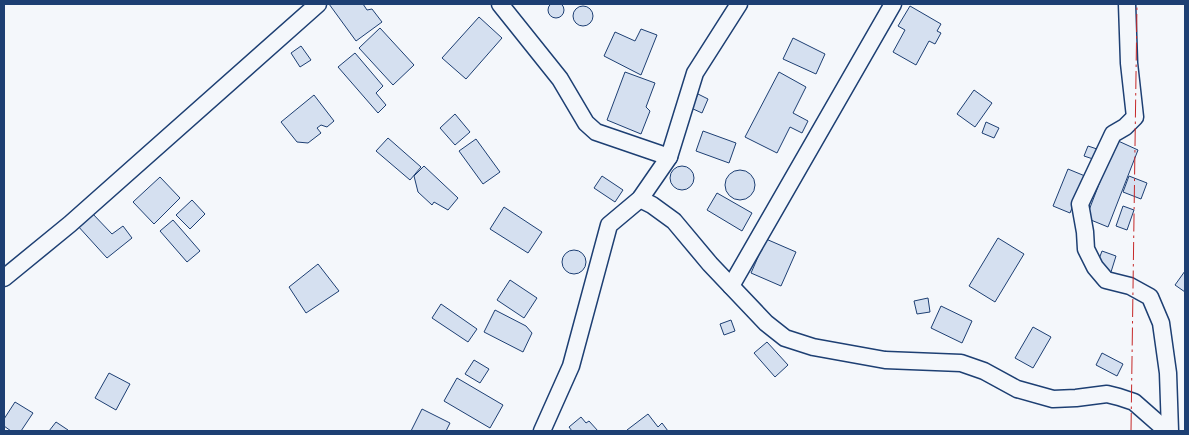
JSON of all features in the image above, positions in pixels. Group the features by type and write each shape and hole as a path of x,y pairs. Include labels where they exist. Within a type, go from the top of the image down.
{"street":[{"path":"4,278 70,224 318,4"},
{"path":"500,4 560,79 586,123 596,132 669,157"},
{"path":"542,431 571,366 609,225 640,199 669,157 695,72 739,4"},
{"path":"731,286 893,4"},
{"path":"1127,4 1129,62 1135,117 1125,127 1113,134 1080,204 1086,249 1095,267 1106,280 1130,286 1150,297 1161,323 1168,373 1168,431"},
{"path":"640,199 652,204 674,221 710,264 766,323 785,338 813,347 885,360 962,363 984,371 1017,390 1053,399 1107,394 1134,402 1168,431"}],"building":[{"path":"556,2 562,4 564,10 562,16 556,18 550,16 548,10 550,4"},
{"path":"329,4 363,4 367,10 372,9 382,22 356,41"},
{"path":"583,6 590,9 593,16 590,23 583,26 576,23 573,16 576,9"},
{"path":"910,6 941,24 937,31 941,33 935,44 929,41 916,65 893,52 905,30 898,26"},
{"path":"479,17 502,38 466,79 442,58"},
{"path":"380,28 414,65 393,85 359,48"},
{"path":"641,29 657,35 641,75 604,56 615,32 635,41"},
{"path":"793,38 825,54 816,74 783,59"},
{"path":"301,46 311,60 300,67 291,53"},
{"path":"355,53 383,86 376,93 386,105 378,113 338,67"},
{"path":"625,72 655,83 646,107 650,111 641,134 607,120"},
{"path":"779,72 806,87 793,113 808,121 802,133 790,127 777,153 745,137"},
{"path":"974,90 992,103 975,127 957,114"},
{"path":"698,94 708,99 702,113 691,108"},
{"path":"314,95 334,121 327,127 321,125 317,128 321,133 308,143 297,142 281,122"},
{"path":"455,114 470,132 455,145 440,128"},
{"path":"986,122 999,128 994,138 982,133"},
{"path":"703,131 736,143 729,163 696,151"},
{"path":"388,138 421,167 410,180 376,151"},
{"path":"476,139 500,172 483,184 459,151"},
{"path":"1116,140 1138,150 1108,227 1086,218"},
{"path":"1088,146 1097,149 1093,159 1084,156"},
{"path":"424,166 458,198 448,210 434,202 432,205 418,192 414,176"},
{"path":"682,166 690,170 694,178 690,186 682,190 674,186 670,178 674,170"},
{"path":"1068,169 1085,176 1070,213 1053,206"},
{"path":"740,170 751,174 755,185 751,196 740,200 729,196 725,185 729,174"},
{"path":"602,176 623,190 615,202 594,188"},
{"path":"1129,176 1147,183 1141,199 1123,192"},
{"path":"160,177 180,198 154,224 133,202"},
{"path":"717,193 752,213 742,231 707,210"},
{"path":"192,200 205,214 190,229 176,215"},
{"path":"1123,206 1134,210 1127,230 1116,226"},
{"path":"504,207 542,232 528,253 490,229"},
{"path":"91,212 112,234 123,226 132,238 107,258 77,225"},
{"path":"173,220 200,251 187,262 160,231"},
{"path":"998,238 1024,254 995,302 969,286"},
{"path":"766,239 796,252 781,286 751,273"},
{"path":"574,250 582,254 586,262 582,270 574,274 566,270 562,262 566,254"},
{"path":"1102,251 1116,256 1111,272 1096,267"},
{"path":"318,264 339,291 306,313 289,287"},
{"path":"1185,271 1185,292 1175,285"},
{"path":"510,280 537,298 524,318 497,300"},
{"path":"928,298 930,312 917,314 914,301"},
{"path":"441,304 477,329 468,342 432,318"},
{"path":"941,306 972,321 962,343 931,328"},
{"path":"495,310 526,326 532,333 523,352 484,332"},
{"path":"731,320 735,331 724,335 720,324"},
{"path":"1033,327 1051,337 1033,368 1015,358"},
{"path":"767,342 788,365 775,377 754,353"},
{"path":"1102,353 1123,364 1117,376 1096,365"},
{"path":"474,360 489,369 480,383 465,374"},
{"path":"109,373 130,384 116,410 95,398"},
{"path":"457,378 503,405 490,428 444,401"},
{"path":"15,402 33,413 21,431 11,431 4,426 4,419"},
{"path":"422,409 450,423 446,431 411,431"},
{"path":"648,414 658,427 662,423 668,431 627,430"},
{"path":"581,417 586,423 589,421 598,431 572,431 569,427"},
{"path":"56,422 68,430 49,431"}],"power":[{"path":"1131,431 1137,4"}]}
